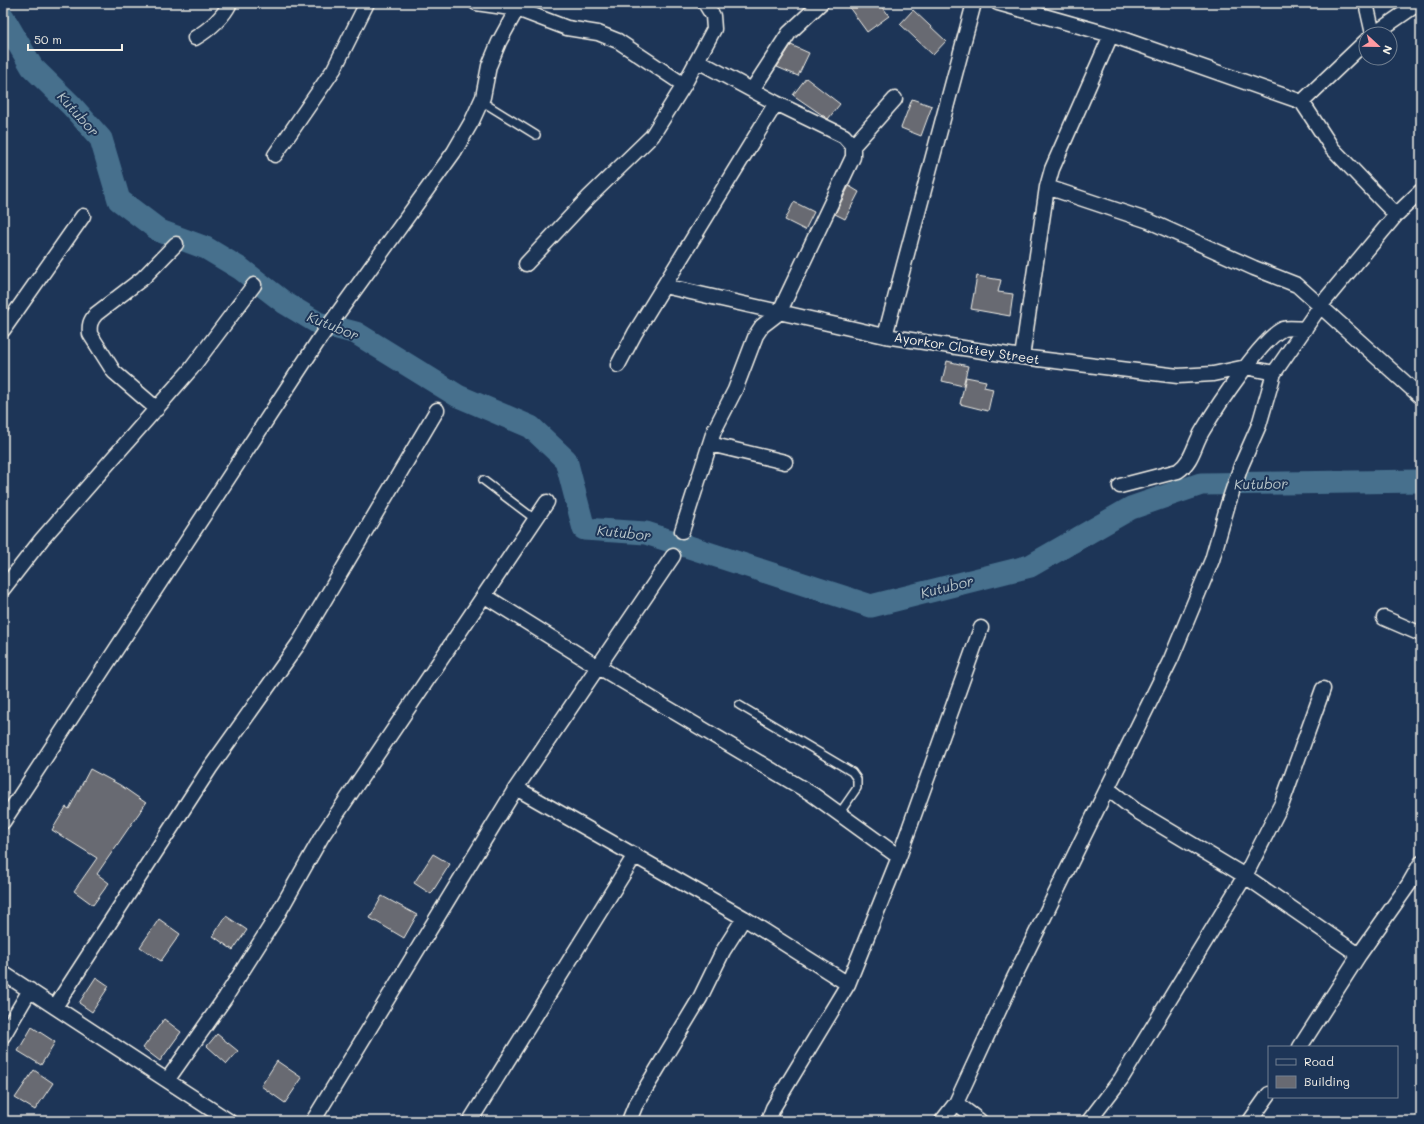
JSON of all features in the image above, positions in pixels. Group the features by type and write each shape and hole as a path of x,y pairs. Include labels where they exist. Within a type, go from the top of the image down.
{"street":[{"path":"195,38 212,27 226,11 230,3"},
{"path":"275,155 334,69 367,3"},
{"path":"476,3 517,9 567,28 598,33 618,41 684,85"},
{"path":"526,264 589,197 652,136 698,61 714,29 713,16 705,3"},
{"path":"752,90 789,33 821,3"},
{"path":"885,336 974,3"},
{"path":"998,3 1111,35 1302,102 1332,148 1396,215"},
{"path":"1366,3 1371,26"},
{"path":"1385,26 1419,3"},
{"path":"3,822 320,338 454,152 481,102 489,66 499,42 517,9"},
{"path":"1022,357 1047,187 1060,148 1111,35"},
{"path":"1302,102 1358,49"},
{"path":"698,61 776,103 844,136 853,146"},
{"path":"682,531 720,416 735,390 756,334 762,326 778,313 853,157 853,146 895,99"},
{"path":"618,365 635,333 776,103"},
{"path":"1047,187 1149,221 1254,268 1297,285 1321,305 1421,397"},
{"path":"942,1121 956,1103 1013,980 1171,659 1212,560 1228,504 1241,466 1259,425 1274,373 1321,305 1396,215 1421,191"},
{"path":"3,330 83,216"},
{"path":"157,410 114,372 90,334 89,327 91,319 96,314 143,278 176,244"},
{"path":"3,589 42,539 157,410 202,354 254,285"},
{"name":"Ayorkor Clottey Street","path":"664,286 885,336 1022,357 1178,376 1212,374 1246,367 1274,373"},
{"path":"1120,486 1178,471 1186,466 1202,431 1246,367 1275,334 1284,329 1305,329"},
{"path":"56,1007 210,768 299,643 437,410"},
{"path":"710,444 785,462"},
{"path":"168,1079 225,998 322,836 547,502"},
{"path":"313,1121 516,788 673,556"},
{"path":"485,596 598,666 812,794 899,857"},
{"path":"1384,618 1421,634"},
{"path":"768,1121 773,1108 848,984 899,857 981,628"},
{"path":"1089,1121 1121,1079 1245,876 1282,802 1322,690"},
{"path":"516,788 744,918 848,984"},
{"path":"1108,789 1135,810 1245,876 1359,954"},
{"path":"471,1120 635,855"},
{"path":"1301,1046 1359,954 1409,884 1421,863"},
{"path":"629,1121 635,1106 700,998 723,951 744,918"},
{"path":"3,973 168,1079 229,1121"},
{"path":"3,1036 30,990"},
{"path":"1250,1121 1268,1095"},
{"path":"956,1103 980,1121"}],"lane":[{"path":"481,102 536,135"},
{"path":"483,480 536,520"},
{"path":"739,705 852,772 858,779 857,788 838,814"}],"building":[{"path":"846,3 880,3 889,16 867,32"},
{"path":"913,10 946,41 933,55 900,24"},
{"path":"791,45 809,53 798,76 777,67"},
{"path":"806,78 840,104 828,119 793,95"},
{"path":"912,99 932,106 921,136 901,128"},
{"path":"849,186 859,192 845,219 835,214"},
{"path":"794,202 814,212 805,230 785,220"},
{"path":"977,276 1001,280 998,292 1013,294 1010,316 971,309"},
{"path":"947,361 968,366 963,386 942,381"},
{"path":"966,377 986,381 984,387 993,389 988,411 960,404"},
{"path":"90,769 120,785 146,803 97,874 109,883 93,905 74,891 97,858 52,830 66,807 69,809"},
{"path":"433,854 450,864 431,894 414,883"},
{"path":"382,896 417,915 404,938 370,918"},
{"path":"226,916 247,930 233,950 213,936"},
{"path":"159,919 180,934 161,961 140,947"},
{"path":"96,977 109,986 92,1012 79,1003"},
{"path":"164,1019 181,1032 160,1061 143,1048"},
{"path":"32,1027 55,1042 41,1065 18,1051"},
{"path":"217,1034 238,1051 227,1064 207,1046"},
{"path":"277,1061 302,1078 285,1103 261,1086"},
{"path":"34,1070 53,1083 35,1110 15,1098"}],"waterway":[{"name":"Kutubor","path":"3,17 32,67 71,105 101,139 119,200 160,231 206,248 241,269 285,303 318,323 356,333 458,396 531,427 566,460 584,529 646,533 871,606 1030,566 1131,508 1201,484 1421,481"}]}
